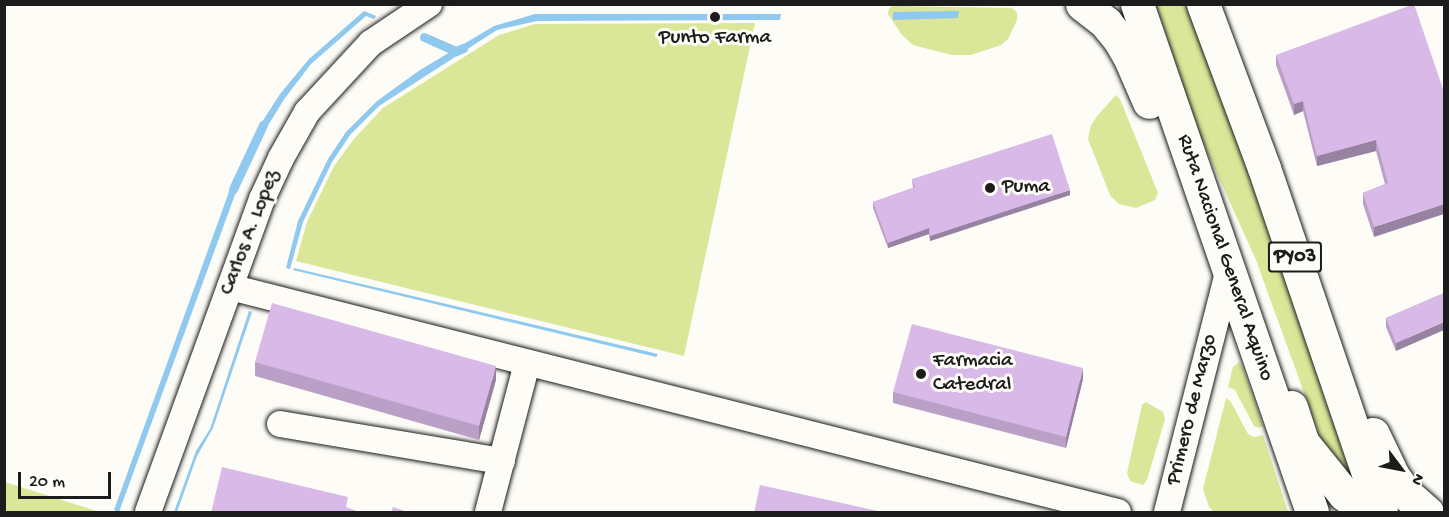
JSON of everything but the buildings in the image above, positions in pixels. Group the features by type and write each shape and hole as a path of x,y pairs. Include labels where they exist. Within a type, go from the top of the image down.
{"main road":[{"path":"1082,4 1106,23 1119,39 1129,56 1154,116 1188,155 1224,211 1303,443 1344,494 1367,513"},
{"name":"Ruta Nacional General Aquino","path":"1137,4 1312,513"},
{"name":"PY03","path":"1203,4 1264,168 1381,513"},
{"path":"1264,168 1302,237 1374,436 1393,476 1406,494 1427,513"}],"street":[{"name":"Carlos A. Lopez","path":"148,513 262,199 307,112 371,43 429,4"},
{"name":"Primero de Marzo","path":"1167,513 1228,272"},
{"path":"230,287 1118,513"},
{"path":"488,513 527,363"},
{"path":"280,424 502,460"}],"green space":[{"path":"1156,5 1191,5 1354,484 1323,445 1256,260 1200,136"},
{"path":"893,6 1012,8 1017,12 1017,20 1008,39 1001,45 971,55 952,55 913,45 902,35 888,14 889,8"},
{"path":"755,23 684,356 296,261 307,222 334,166 354,139 383,108 499,35 535,24"},
{"path":"1116,95 1120,99 1158,193 1155,200 1136,208 1119,204 1110,195 1088,139 1091,125"},
{"path":"1239,362 1263,426 1259,428 1254,426 1235,390 1228,387 1233,367"},
{"path":"1226,398 1231,402 1248,434 1254,437 1263,435 1288,512 1214,512 1209,507 1203,489"},
{"path":"1146,402 1163,412 1165,419 1147,480 1143,485 1130,481 1127,473 1142,405"},
{"path":"5,482 100,512 5,512"}],"water":[{"path":"364,11 376,16 374,19 366,16 311,64 285,98 262,135 255,133 280,94 309,59"},
{"path":"959,11 958,18 893,20 893,12"},
{"path":"535,14 781,14 780,20 537,21 497,30 379,106 350,135 332,162 303,222 290,269 286,268 298,221 328,159 346,132 377,101 420,70 494,26"},
{"path":"234,178 240,181 119,512 114,510"},
{"path":"294,268 658,354 656,357 293,270"},
{"path":"249,311 252,312 213,428 197,456 177,512 174,512 196,451 210,429"}],"waterway":[{"path":"424,37 456,51 463,48"},
{"path":"233,189 263,125"}],"place":[{"name":"Punto Farma","path":"715,17"},
{"name":"Puma","path":"990,188"},
{"name":"Farmacia Catedral","path":"921,374"}]}
